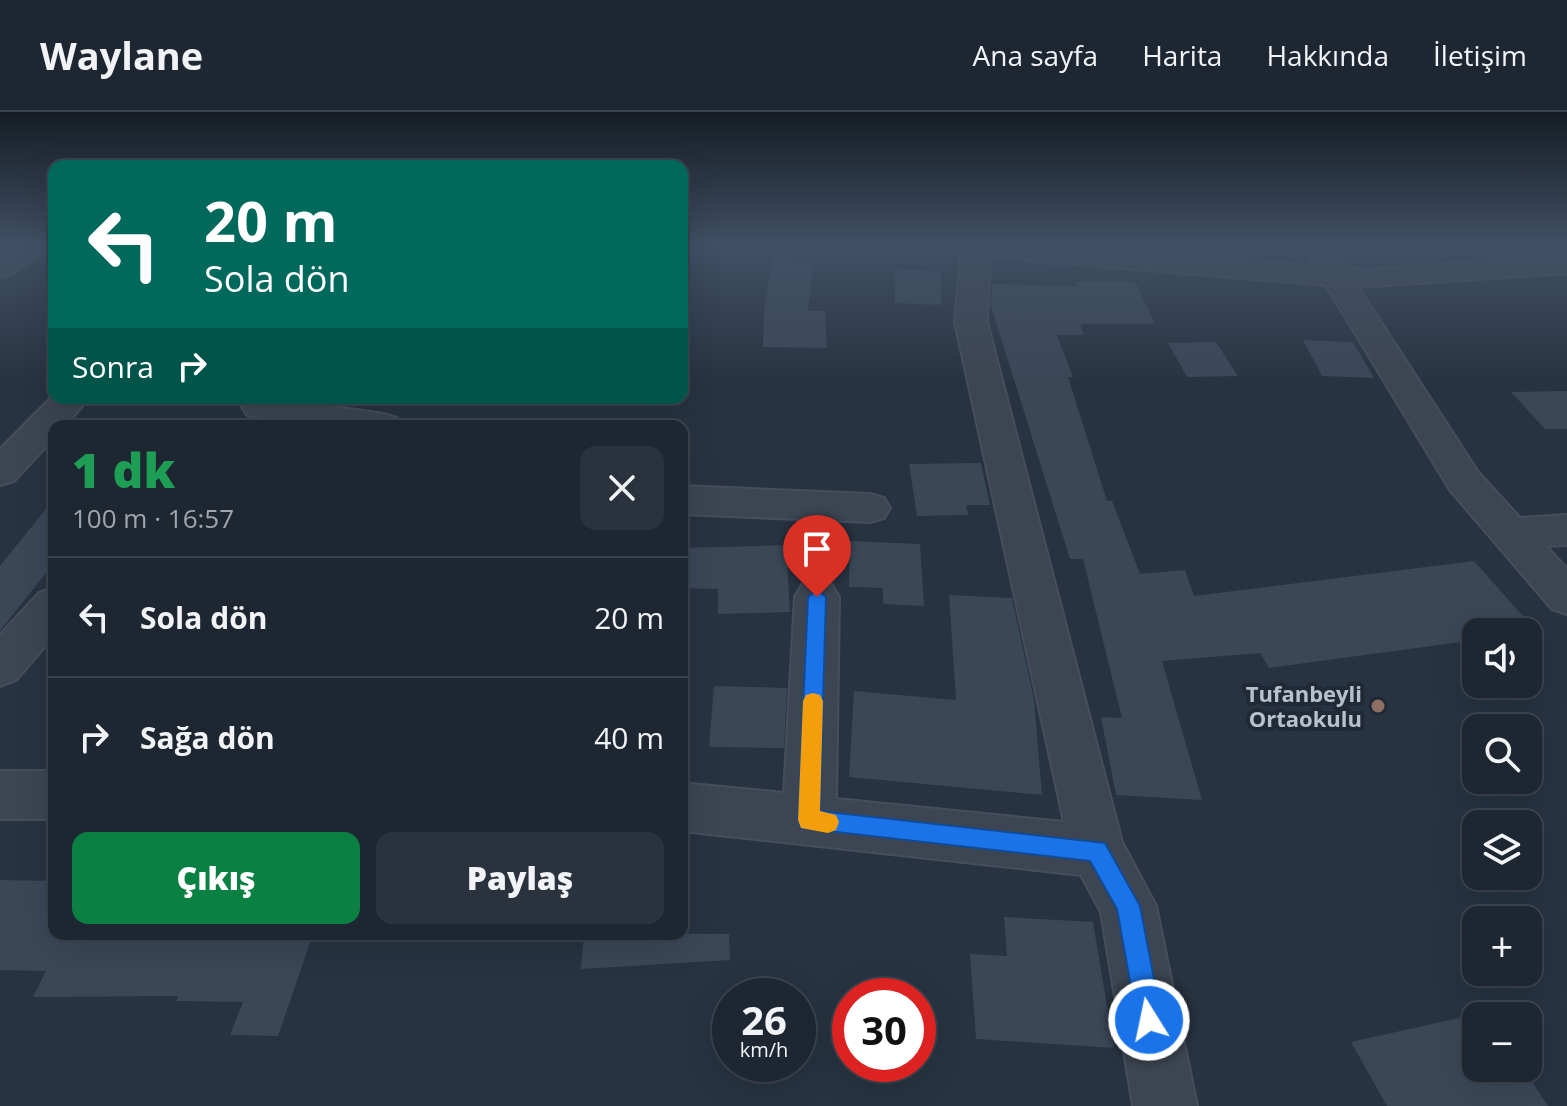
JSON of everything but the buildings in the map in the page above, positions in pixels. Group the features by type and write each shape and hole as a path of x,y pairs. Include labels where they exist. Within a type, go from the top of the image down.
{"street":[{"path":"965,290 1097,851 1128,906 1165,1106"},
{"path":"1344,290 1464,481 1567,597"},
{"path":"50,420 65,404"},
{"path":"256,410 336,420"},
{"path":"0,472 48,422"},
{"path":"688,500 870,508"},
{"path":"1510,533 1567,530"},
{"path":"809,820 817,597"},
{"path":"0,667 48,612"},
{"path":"0,795 48,795"},
{"path":"688,808 1097,851"}],"slow traffic":[{"path":"813,701 809,820 828,822"}],"place":[{"name":"Tufanbeyli Ortaokulu","path":"1378,706"}],"route":[{"path":"817,597 809,820 1097,851 1128,906 1149,1020"}]}
